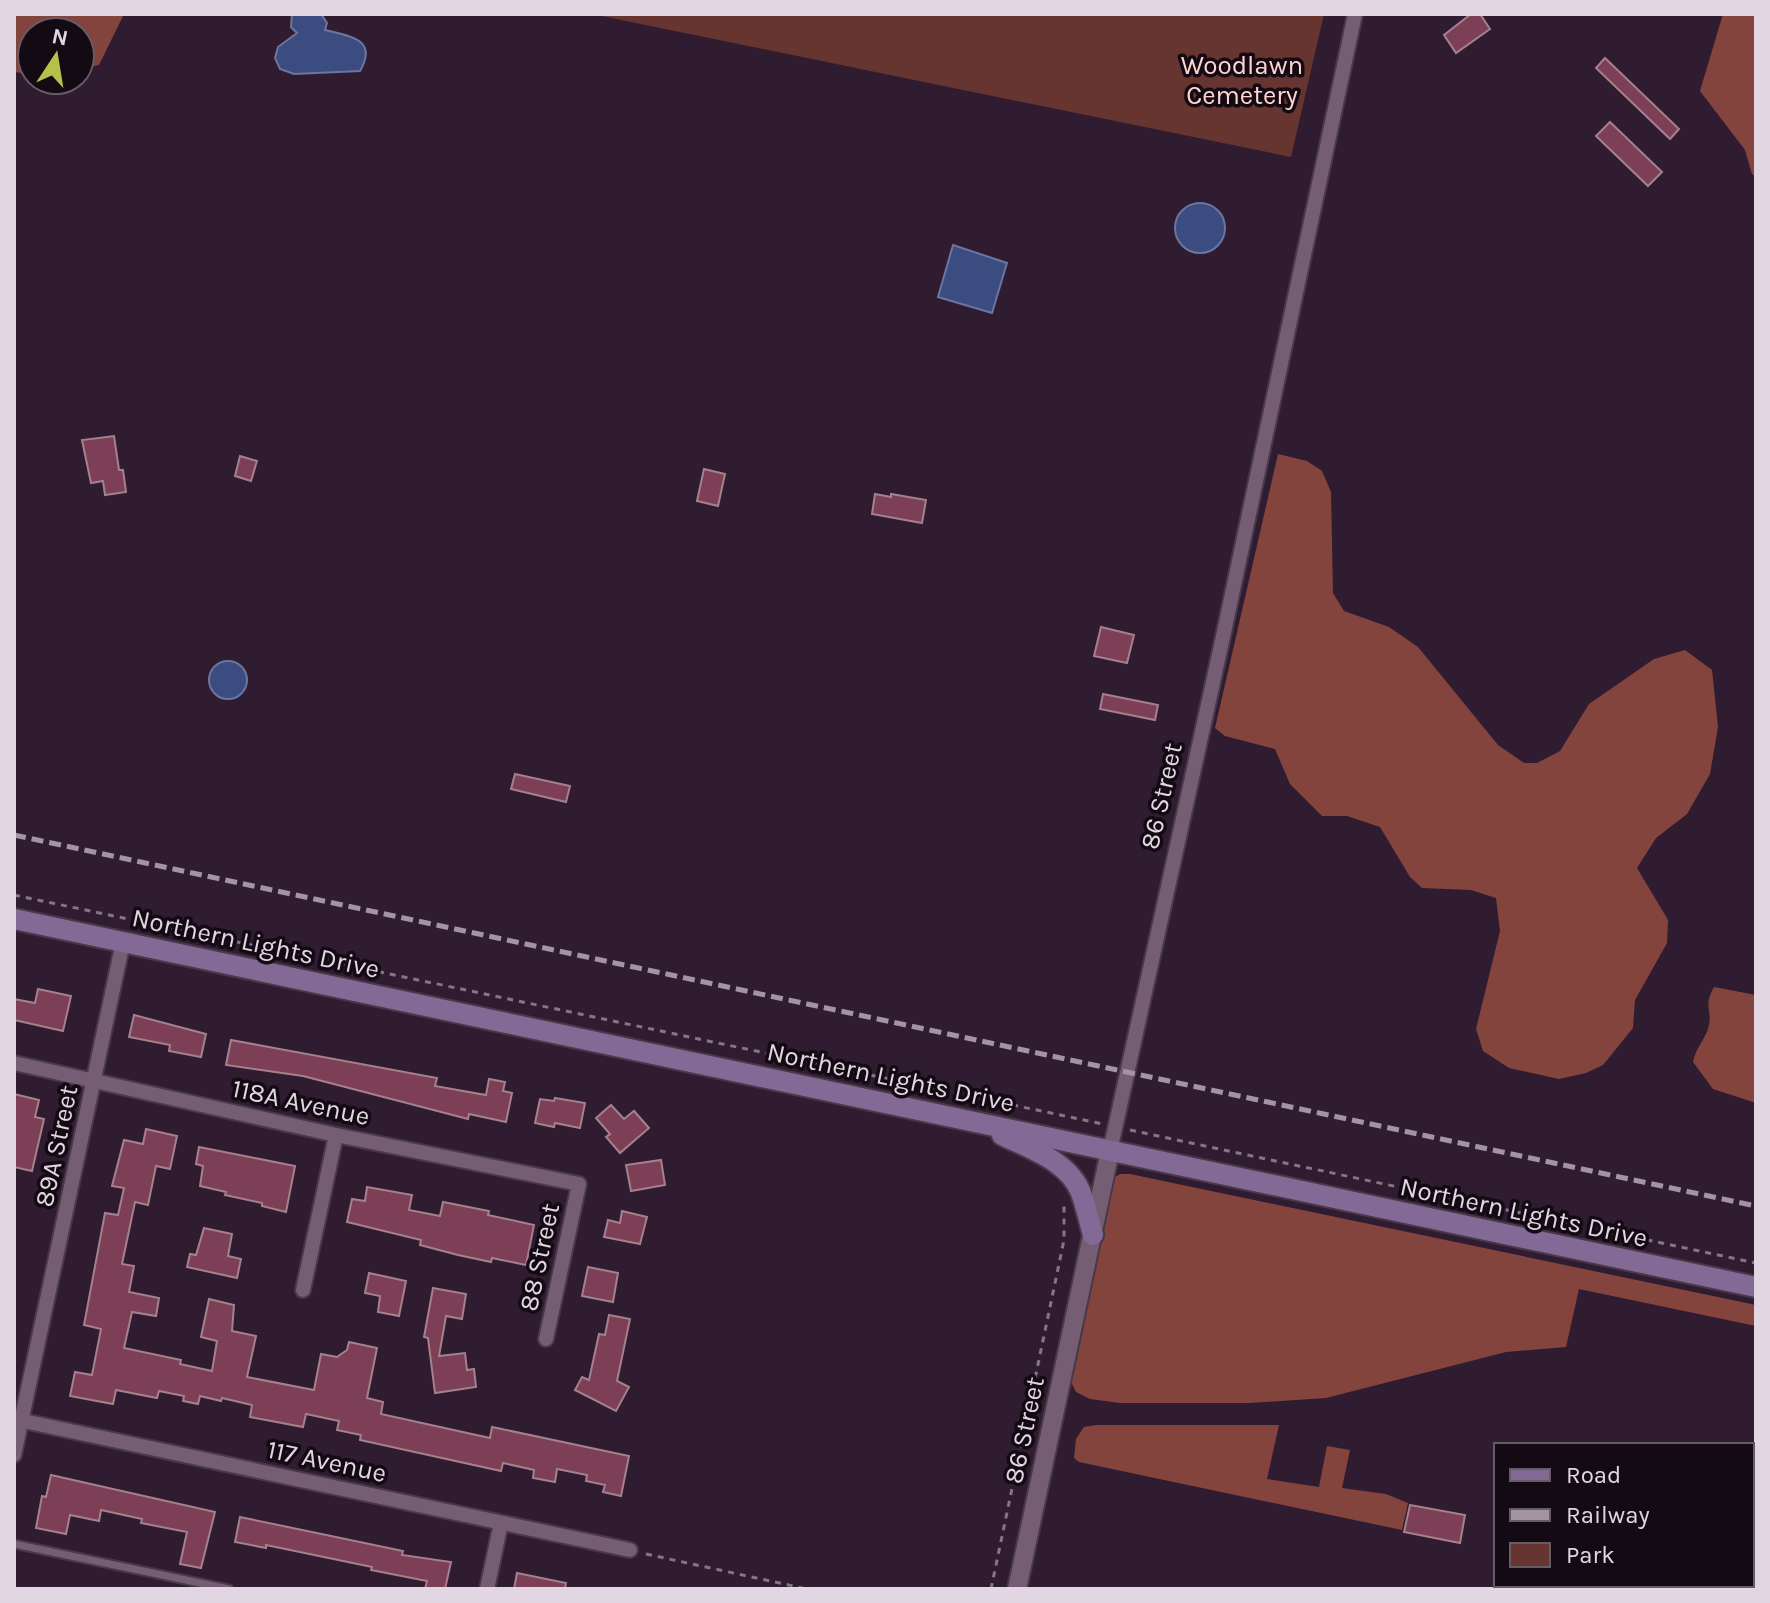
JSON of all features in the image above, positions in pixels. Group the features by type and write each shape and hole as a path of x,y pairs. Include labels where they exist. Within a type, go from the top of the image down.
{"main road":[{"name":"Northern Lights Drive","path":"14,919 1756,1287"},
{"path":"969,1120 1052,1160 1062,1168 1080,1191 1093,1235"}],"street":[{"name":"86 Street","path":"1017,1589 1355,14"},
{"name":"89A Street","path":"14,1455 18,1420 123,942"},
{"name":"118A Avenue","path":"14,1063 336,1135 579,1184"},
{"path":"303,1290 336,1135"},
{"name":"88 Street","path":"546,1339 579,1184"},
{"name":"117 Avenue","path":"18,1420 630,1550"},
{"path":"487,1589 501,1523"}],"lane":[{"path":"14,1544 229,1589"}],"path":[{"path":"14,895 1756,1263"},
{"path":"991,1589 1064,1240 1064,1199"},
{"path":"630,1550 807,1589"}],"green space":[{"name":"Woodlawn Cemetery","path":"592,14 1324,14 1291,157"}],"shaded area":[{"path":"14,14 124,14 96,66 96,16 16,16 14,72"},
{"path":"1723,14 1756,14 1756,177 1752,174 1745,150 1700,91"},
{"path":"1278,454 1307,461 1322,471 1331,492 1333,593 1344,611 1389,627 1418,647 1498,745 1524,763 1537,763 1560,751 1589,704 1654,659 1685,650 1712,670 1718,727 1710,774 1687,814 1656,838 1637,868 1668,920 1667,943 1635,1000 1633,1028 1603,1065 1586,1073 1559,1079 1509,1068 1483,1051 1476,1029 1500,931 1496,898 1471,890 1422,888 1410,877 1380,827 1347,816 1322,816 1290,784 1275,749 1225,736 1215,728"},
{"path":"1714,987 1756,995 1756,1103 1713,1089 1693,1062 1708,1029 1708,1003"},
{"path":"1120,1174 1756,1305 1756,1326 1579,1289 1566,1347 1506,1352 1326,1398 1250,1403 1120,1403 1090,1399 1076,1392 1069,1378 1112,1179"},
{"path":"1279,1425 1267,1479 1319,1487 1327,1446 1350,1450 1342,1488 1386,1494 1408,1503 1402,1530 1079,1462 1074,1458 1076,1439 1084,1427"}],"water":[{"path":"292,14 321,14 327,23 325,30 358,40 366,52 360,71 294,74 280,69 275,58 278,47 297,33 291,27"},
{"path":"1200,203 1217,211 1225,228 1217,245 1200,253 1183,245 1175,228 1183,211"},
{"path":"953,245 1007,263 992,313 938,297"},
{"path":"228,661 241,667 247,680 241,693 228,699 215,693 209,680 215,667"}],"building":[{"path":"1471,14 1480,14 1490,29 1456,53 1444,35"},
{"path":"1605,58 1679,129 1670,139 1596,68"},
{"path":"1610,122 1662,172 1648,186 1596,136"},
{"path":"114,436 126,492 105,495 103,481 91,483 82,440"},
{"path":"240,456 257,461 251,481 235,476"},
{"path":"704,469 725,474 718,506 697,501"},
{"path":"875,494 926,500 922,523 872,514"},
{"path":"1101,627 1134,635 1127,663 1094,656"},
{"path":"1103,694 1158,705 1155,720 1100,709"},
{"path":"515,774 570,786 566,802 511,789"},
{"path":"38,989 71,996 63,1031 14,1020 14,999 35,1003"},
{"path":"134,1015 206,1034 201,1057 169,1051 170,1045 129,1037"},
{"path":"231,1040 437,1078 435,1086 486,1095 489,1079 505,1082 503,1091 512,1093 506,1122 469,1114 468,1119 303,1076 226,1065"},
{"path":"14,1094 39,1100 35,1117 44,1119 32,1171 14,1167"},
{"path":"555,1098 585,1103 580,1128 535,1123 540,1099 554,1101"},
{"path":"611,1105 624,1119 634,1111 649,1128 620,1153 606,1137 610,1134 596,1118"},
{"path":"146,1129 177,1136 170,1169 156,1166 148,1205 135,1202 122,1264 134,1266 129,1292 159,1298 156,1316 132,1312 124,1348 181,1360 180,1364 212,1371 217,1341 201,1337 209,1299 234,1305 232,1331 256,1336 247,1377 314,1390 321,1354 337,1357 347,1350 349,1342 377,1348 367,1398 383,1402 381,1414 490,1438 492,1427 629,1456 621,1496 603,1492 605,1485 586,1481 587,1475 557,1469 555,1482 533,1478 534,1470 503,1463 501,1471 360,1440 361,1435 337,1430 339,1421 306,1414 303,1427 250,1417 252,1405 222,1398 221,1401 200,1396 198,1404 183,1401 184,1396 159,1391 157,1398 116,1390 113,1404 70,1396 75,1372 92,1375 101,1329 84,1325 105,1213 118,1215 124,1188 112,1186 124,1140 143,1144"},
{"path":"199,1147 295,1166 286,1212 200,1186 203,1166 196,1164"},
{"path":"661,1160 665,1185 631,1191 626,1165"},
{"path":"367,1187 412,1195 409,1210 440,1216 443,1202 489,1211 488,1215 534,1225 526,1265 458,1255 420,1245 421,1240 347,1222 352,1199 365,1201"},
{"path":"622,1211 647,1217 640,1244 604,1237 608,1220 620,1223"},
{"path":"204,1228 232,1234 228,1256 241,1259 237,1278 187,1267 190,1254 196,1255"},
{"path":"588,1267 618,1273 613,1302 582,1296"},
{"path":"369,1273 406,1281 399,1316 378,1312 380,1296 365,1293"},
{"path":"433,1288 466,1294 462,1319 446,1316 439,1356 465,1353 467,1370 474,1369 476,1387 435,1393 428,1338 424,1337"},
{"path":"609,1315 630,1319 617,1381 629,1387 616,1411 575,1390 582,1377 589,1380 599,1334 605,1335"},
{"path":"51,1475 215,1512 201,1568 180,1564 187,1532 141,1523 142,1519 101,1510 99,1521 70,1515 66,1534 36,1528 42,1496 46,1497"},
{"path":"1410,1505 1465,1515 1460,1543 1404,1532"},
{"path":"240,1517 403,1551 402,1555 451,1562 445,1589 425,1589 427,1581 371,1570 372,1567 266,1545 266,1548 235,1542"},
{"path":"517,1573 566,1583 565,1589 514,1589"}],"railway":[{"path":"14,835 1756,1206"}]}
